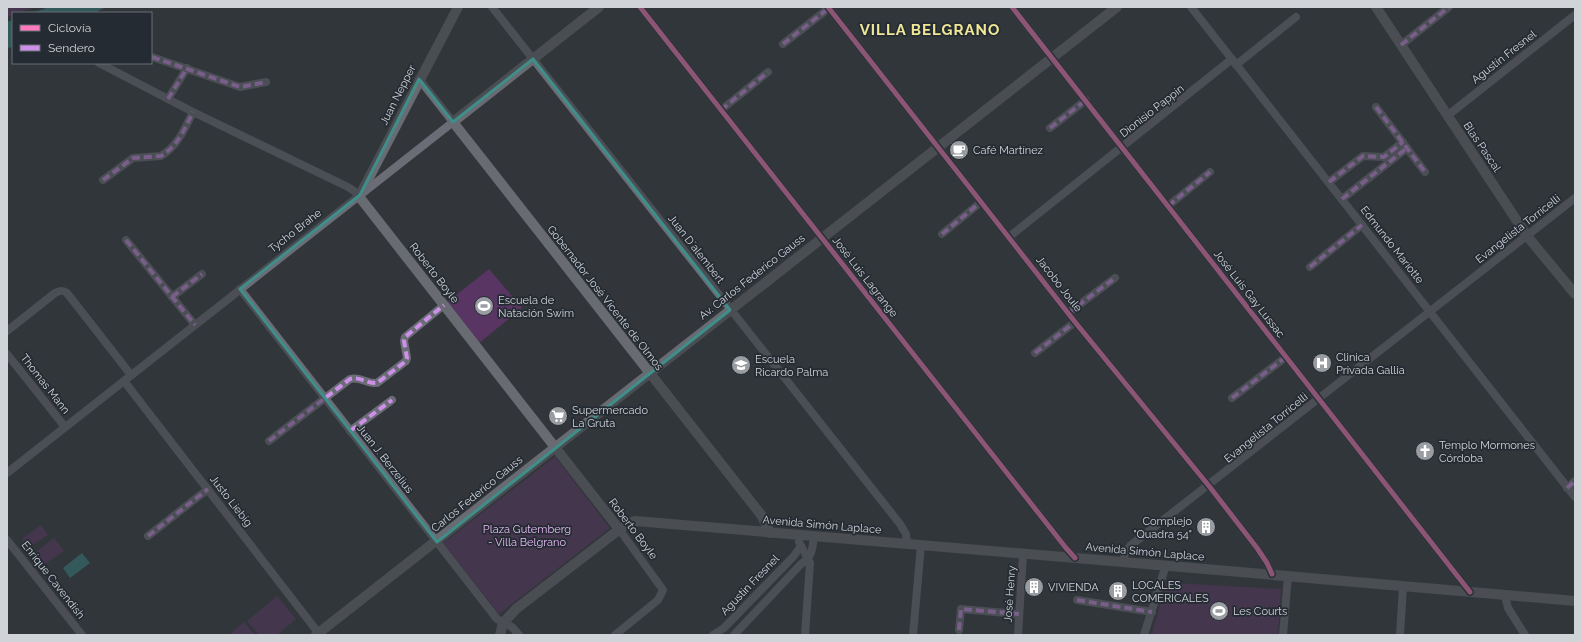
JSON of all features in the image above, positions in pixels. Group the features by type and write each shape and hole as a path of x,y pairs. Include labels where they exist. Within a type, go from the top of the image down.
{"main road":[{"name":"Juan Nepper","path":"360,195 458,7"},
{"name":"Tycho Brahe","path":"453,122 599,7"},
{"name":"Av. Carlos Federico Gauss","path":"649,373 1117,7"},
{"name":"Blas Pascal","path":"1376,7 1527,236 1575,294"},
{"name":"Gobernador José Vicente de Olmos","path":"453,122 762,516 770,533"},
{"name":"Roberto Boyle","path":"360,195 364,204 619,529"},
{"name":"Carlos Federico Gauss","path":"318,634 437,542 649,373"},
{"name":"Avenida Simón Laplace","path":"619,529 627,524 638,521 1575,601"},
{"path":"500,635 504,623 516,609 619,529"}],"street":[{"name":"Juan D´alembert","path":"492,7 900,524 906,534 907,544"},
{"name":"José Luis Lagrange","path":"640,7 1075,558"},
{"name":"José Luis Gay Lussac","path":"1012,7 1470,592"},
{"name":"Edmundo Mariotte","path":"1191,7 1575,497"},
{"path":"1401,45 1449,7"},
{"path":"783,44 829,8"},
{"name":"Jacobo Joule","path":"829,8 1075,322 1209,486 1257,548 1272,574"},
{"name":"Agustín Fresnel","path":"1447,116 1575,15"},
{"name":"Dionisio Pappin","path":"1009,237 1122,147 1296,17"},
{"path":"152,57 240,87 266,82"},
{"name":"Roberto Boyle","path":"100,64 193,112 348,187 360,195"},
{"path":"168,99 187,68"},
{"path":"721,110 768,72"},
{"name":"Gobernador José Vicente de Olmos","path":"419,80 453,122"},
{"path":"1050,128 1086,100"},
{"path":"1376,107 1425,172"},
{"path":"103,180 134,158 161,156 165,154 178,141 193,112"},
{"name":"Tycho Brahe","path":"7,473 453,122"},
{"path":"1342,199 1405,145"},
{"path":"1329,182 1363,156 1387,160"},
{"path":"1168,206 1210,172"},
{"name":"Evangelista Torricelli","path":"1123,562 1125,554 1130,546 1209,486 1318,398 1575,198"},
{"path":"942,234 981,202"},
{"path":"1310,267 1362,225"},
{"path":"126,240 195,325"},
{"path":"172,297 202,274"},
{"path":"1068,313 1115,278"},
{"name":"Juan J. Berzelius","path":"240,289 324,399 497,619 512,627 519,635"},
{"path":"7,331 60,290 67,293 131,375"},
{"path":"269,441 350,379 356,377 377,383 383,379 407,358 404,341 405,337 444,305"},
{"path":"1035,353 1075,322"},
{"name":"Thomas Mann","path":"7,354 65,427"},
{"path":"1232,398 1286,357"},
{"name":"Justo Liebig","path":"124,381 318,634"},
{"path":"350,431 392,400"},
{"path":"1568,488 1575,481"},
{"path":"148,536 208,489"},
{"name":"Roberto Boyle","path":"614,635 658,600 663,590 619,529"},
{"path":"798,535 800,546 809,559 810,567 805,635"},
{"path":"809,559 812,552 814,536"},
{"name":"Enrique Cavendish","path":"7,540 82,635"},
{"path":"913,635 921,545"},
{"name":"Agustin Fresnel","path":"713,635 724,628 792,557 800,546"},
{"name":"José Henry","path":"1018,635 1023,554"},
{"name":"Agustin Fresnel","path":"734,635 800,565 809,559"},
{"path":"1144,635 1166,565"},
{"path":"1283,635 1288,576"},
{"path":"1400,635 1403,586"},
{"path":"1505,596 1508,608 1526,635"},
{"path":"1077,600 1152,612"},
{"path":"958,630 961,609 1019,614"}],"highlighted area":[{"path":"533,59 730,310 437,542 240,289 360,195 419,79 453,122"}],"green space":[{"path":"7,7 34,7 20,12 12,12 12,15 7,17"},
{"name":"Escuela de Natación Swim","path":"489,269 522,308 478,344 445,304"},
{"name":"Plaza Gutemberg - Villa Belgrano","path":"555,457 610,528 499,614 443,543"},
{"path":"41,525 48,535 28,548 22,539"},
{"path":"54,538 64,551 41,567 32,555"},
{"name":"Les Courts","path":"1175,583 1281,589 1278,635 1158,635 1152,633 1165,587 1167,584"},
{"path":"277,596 296,619 277,635 259,635 247,621"},
{"path":"244,622 255,635 229,635"}],"water":[{"path":"49,7 106,7 96,12 35,12"},
{"path":"12,20 12,47 7,48 7,22"},
{"path":"82,553 90,563 70,578 63,568"}],"marked path":[{"path":"1401,45 1449,7"},
{"path":"783,44 829,8"},
{"path":"152,57 240,87 266,82"},
{"path":"168,99 187,68"},
{"path":"721,110 768,72"},
{"path":"1050,128 1086,100"},
{"path":"1376,107 1425,172"},
{"path":"103,180 133,158 161,156 167,152 184,130 193,112"},
{"path":"1329,182 1363,156 1384,157 1403,142"},
{"path":"1342,199 1407,148"},
{"path":"1168,206 1210,172"},
{"path":"942,234 981,202"},
{"path":"1310,267 1362,225"},
{"path":"126,240 195,325"},
{"path":"172,297 202,274"},
{"path":"1068,313 1115,278"},
{"path":"269,441 350,379 357,378 377,383 406,361 405,337 444,305"},
{"path":"1035,353 1075,322"},
{"path":"1232,398 1286,357"},
{"path":"350,431 392,400"},
{"path":"1567,488 1575,481"},
{"path":"148,536 208,489"},
{"path":"1077,600 1152,612"},
{"path":"959,630 961,609 1019,614"}],"cycle path":[{"path":"640,7 1075,558"},
{"path":"828,7 1075,322 1209,486 1257,548 1272,574"},
{"path":"1012,7 1470,592"}],"place":[{"name":"Café Martínez","path":"959,150"},
{"name":"Escuela de Natación Swim","path":"484,306"},
{"name":"Clinica Privada Gallia","path":"1322,363"},
{"name":"Escuela Ricardo Palma","path":"741,365"},
{"name":"Supermercado La Gruta","path":"558,416"},
{"name":"Templo Mormones Córdoba","path":"1425,451"},
{"name":"Complejo \"Quadra 54\"","path":"1206,527"},
{"name":"VIVIENDA","path":"1034,587"},
{"name":"LOCALES COMERICALES","path":"1118,591"},
{"name":"Les Courts","path":"1219,611"}],"district":[{"name":"VILLA BELGRANO","path":"930,30"}]}
